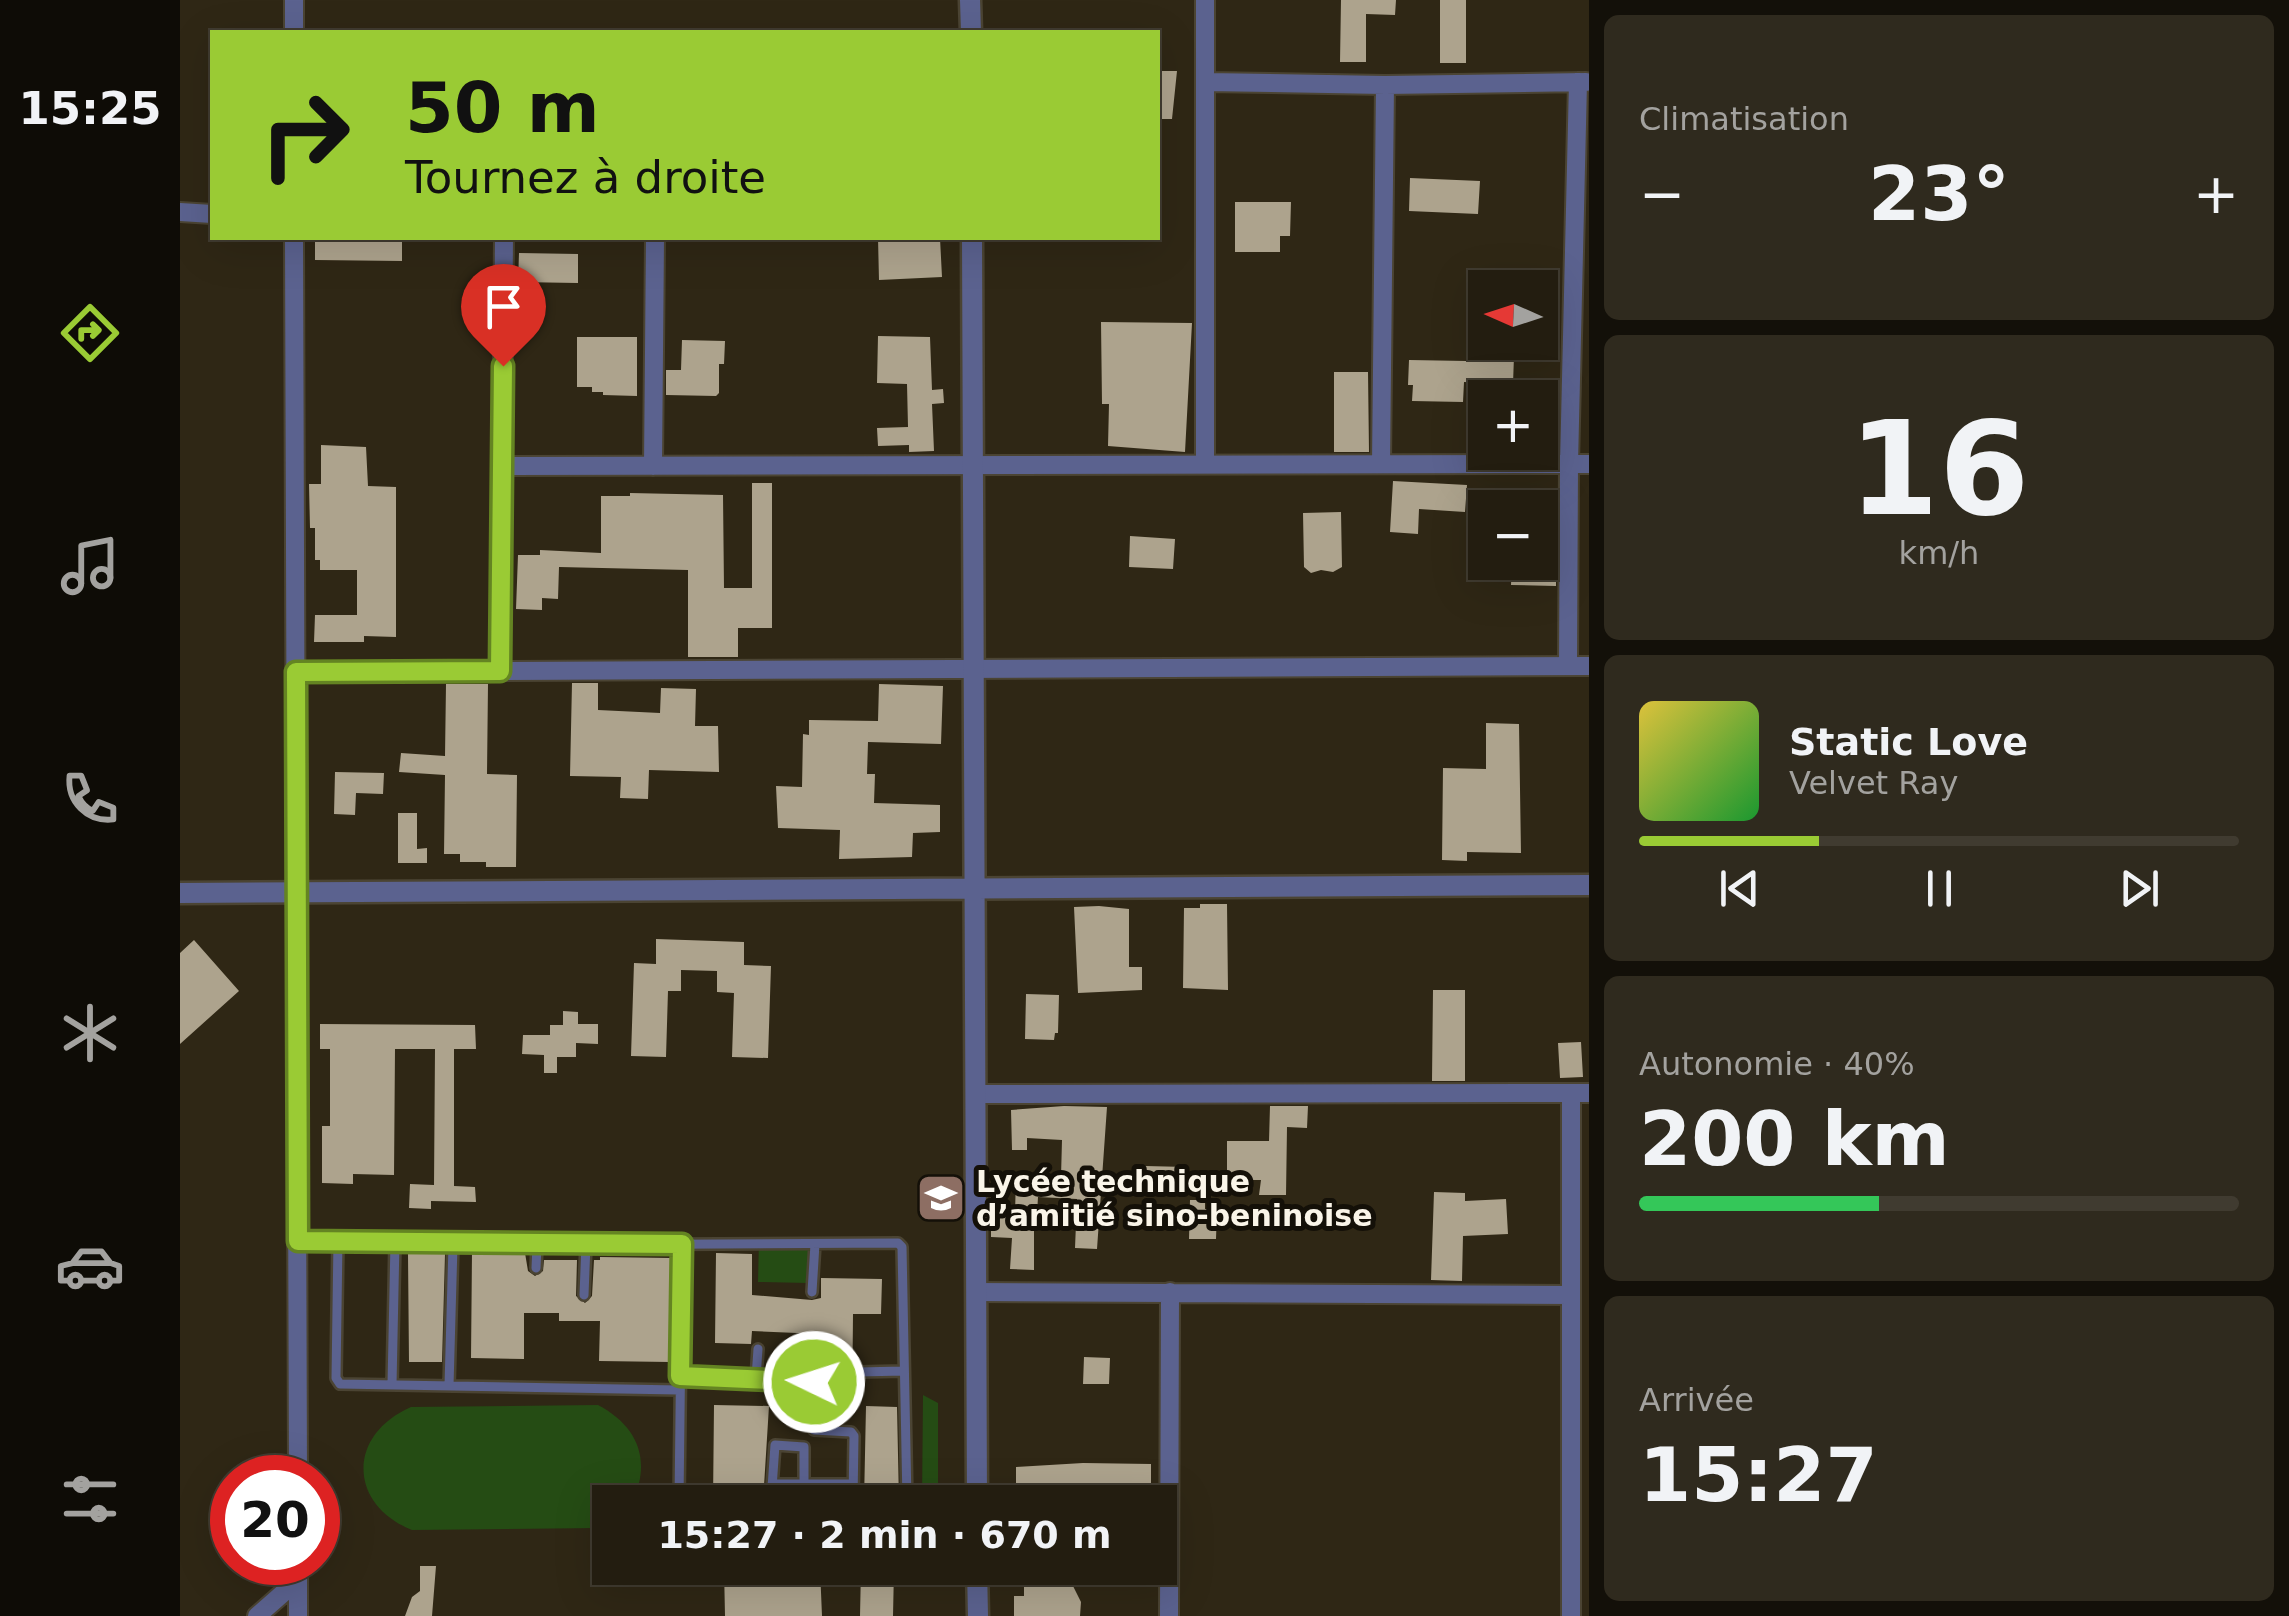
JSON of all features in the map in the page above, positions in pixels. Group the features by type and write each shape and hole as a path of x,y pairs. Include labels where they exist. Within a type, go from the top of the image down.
{"street":[{"path":"294,0 294,30"},
{"path":"970,0 970,30"},
{"path":"1205,464 1206,0"},
{"path":"1206,82 1584,82 1569,464 1568,666"},
{"path":"1380,464 1385,85"},
{"path":"180,212 210,214"},
{"path":"294,240 298,1455"},
{"path":"500,671 504,240"},
{"path":"653,466 655,240"},
{"path":"972,240 977,1485"},
{"path":"501,466 1589,464"},
{"path":"296,672 1589,666"},
{"path":"180,893 1589,885"},
{"path":"975,1094 1580,1093 1571,1294 1570,1616"},
{"path":"976,1292 1571,1294"},
{"path":"1169,1616 1170,1292"},
{"path":"257,1616 285,1585"},
{"path":"298,1585 298,1616"},
{"path":"978,1585 978,1616"}],"lane":[{"path":"338,1240 336,1378 340,1384 679,1390"},
{"path":"298,1241 900,1245 906,1485"},
{"path":"392,1385 395,1242"},
{"path":"449,1386 453,1244"},
{"path":"584,1295 586,1244"},
{"path":"679,1485 682,1244"},
{"path":"812,1292 815,1244"},
{"path":"536,1268 537,1245"},
{"path":"756,1378 758,1349"},
{"path":"804,1483 804,1448 776,1445 772,1484 853,1484 854,1436 851,1432 814,1430 815,1366"},
{"path":"859,1372 903,1370"},
{"path":"680,1376 814,1382"}],"green space":[{"path":"759,1239 811,1240 809,1283 758,1282"},
{"path":"923,1395 938,1403 938,1485 922,1485"},
{"path":"598,1405 632,1434 641,1459 638,1485 592,1485 592,1528 412,1530 376,1504 364,1469 366,1451 375,1434 411,1407"}],"building":[{"path":"1341,0 1396,0 1395,15 1366,14 1366,62 1340,62"},
{"path":"1440,0 1466,0 1466,63 1440,63"},
{"path":"1160,71 1177,71 1172,119 1160,119"},
{"path":"1410,178 1480,181 1478,214 1409,211"},
{"path":"1235,202 1291,202 1290,236 1280,236 1280,252 1235,252"},
{"path":"315,240 402,240 402,261 315,260"},
{"path":"878,240 940,240 942,277 879,280"},
{"path":"519,253 578,254 578,283 518,282"},
{"path":"1101,322 1192,323 1185,452 1108,446 1109,404 1102,404"},
{"path":"878,336 930,337 932,390 943,389 944,403 932,404 934,451 909,452 909,445 878,446 877,428 908,427 907,384 877,383"},
{"path":"577,337 637,337 637,396 603,395 592,392 592,387 577,387"},
{"path":"682,340 725,341 716,396 666,395 666,370 681,370"},
{"path":"1467,354 1468,360 1514,360 1513,380 1468,380 1464,382 1463,402 1412,401 1409,360 1467,361"},
{"path":"1334,372 1368,372 1369,452 1334,452"},
{"path":"321,445 366,447 368,486 396,487 396,637 364,636 364,642 314,642 315,615 357,615 357,570 320,570 320,560 315,560 309,484 321,484"},
{"path":"1393,481 1467,485 1465,512 1419,509 1418,534 1390,532"},
{"path":"752,483 772,483 772,628 738,628 738,657 688,657 688,570 559,567 558,599 542,598 542,610 516,609 518,555 540,555 540,550 601,553 601,496 630,493 723,495 724,588 752,588"},
{"path":"1341,512 1342,567 1333,572 1311,573 1304,567 1303,513"},
{"path":"1130,536 1175,539 1173,569 1129,567"},
{"path":"1511,580 1556,580 1556,586 1511,585"},
{"path":"572,683 598,683 598,710 660,713 661,688 696,689 695,726 718,726 719,772 649,770 648,799 620,798 621,777 570,776"},
{"path":"446,684 488,684 487,774 517,775 516,867 486,867 486,862 460,862 460,854 444,854 445,775 399,772 401,753 445,756"},
{"path":"879,684 943,686 941,744 868,742 867,774 875,774 874,803 940,805 940,832 913,833 912,857 839,859 840,830 778,828 776,786 802,787 803,734 809,735 809,720 878,721"},
{"path":"1486,723 1519,724 1521,853 1467,852 1467,861 1442,860 1443,768 1486,769"},
{"path":"335,772 384,773 383,794 356,793 355,815 334,814"},
{"path":"398,813 417,813 417,849 427,848 427,863 398,863"},
{"path":"1200,904 1227,904 1228,990 1183,988 1184,908 1200,908"},
{"path":"1074,907 1129,909 1129,967 1142,967 1142,990 1078,993"},
{"path":"656,939 744,942 744,965 771,966 768,1058 732,1057 734,993 717,992 717,971 681,970 681,991 668,991 666,1057 631,1056 634,963 656,964"},
{"path":"194,940 239,991 180,1044 180,953"},
{"path":"1433,990 1465,990 1465,1081 1432,1081"},
{"path":"1026,994 1059,995 1058,1033 1054,1040 1025,1039"},
{"path":"563,1011 578,1012 578,1024 598,1024 598,1044 576,1043 576,1057 557,1057 557,1073 544,1073 544,1055 522,1054 523,1035 550,1035 550,1025 563,1025"},
{"path":"320,1024 475,1025 476,1049 454,1049 454,1186 475,1187 476,1202 431,1201 431,1209 409,1208 410,1184 434,1185 435,1049 395,1049 394,1175 353,1174 353,1184 322,1183 322,1126 330,1126 330,1049 320,1049"},
{"path":"1581,1042 1583,1077 1560,1078 1558,1043"},
{"path":"1270,1106 1308,1106 1307,1128 1287,1127 1286,1195 1259,1195 1261,1180 1227,1180 1227,1141 1269,1141"},
{"path":"1107,1107 1097,1249 1075,1248 1077,1199 1038,1197 1037,1214 1034,1213 1034,1270 1010,1269 1012,1238 991,1237 991,1214 1015,1214 1016,1175 1061,1177 1062,1140 1027,1138 1027,1150 1012,1150 1011,1110"},
{"path":"1145,1166 1187,1167 1186,1193 1144,1191"},
{"path":"1434,1192 1465,1193 1465,1201 1506,1199 1508,1234 1463,1236 1462,1281 1431,1280"},
{"path":"1190,1200 1205,1200 1205,1209 1217,1210 1216,1239 1189,1239"},
{"path":"472,1252 525,1253 528,1271 535,1276 543,1271 544,1260 577,1260 576,1296 585,1303 592,1296 594,1260 671,1258 670,1362 599,1361 600,1321 559,1321 559,1313 524,1313 524,1359 471,1358"},
{"path":"716,1253 752,1254 752,1295 812,1300 821,1298 821,1278 882,1279 881,1314 853,1314 852,1415 822,1415 820,1334 752,1331 751,1344 715,1343"},
{"path":"408,1254 445,1254 442,1362 409,1362"},
{"path":"1084,1357 1110,1358 1109,1384 1083,1384"},
{"path":"714,1405 769,1406 764,1485 713,1485"},
{"path":"866,1406 897,1407 899,1485 864,1485"},
{"path":"1151,1464 1151,1485 1016,1485 1016,1467"},
{"path":"420,1566 436,1566 432,1616 405,1616 412,1597 420,1591"},
{"path":"724,1585 821,1585 822,1616 725,1616"},
{"path":"861,1585 894,1585 893,1616 860,1616"},
{"path":"1024,1585 1072,1585 1081,1602 1080,1616 1014,1616 1014,1596 1024,1596"}],"place":[{"name":"Lycée technique d’amitié sino-beninoise","path":"941,1198"}],"route":[{"path":"503,366 500,671 296,672 298,1241 682,1244 680,1376 814,1382"}]}
